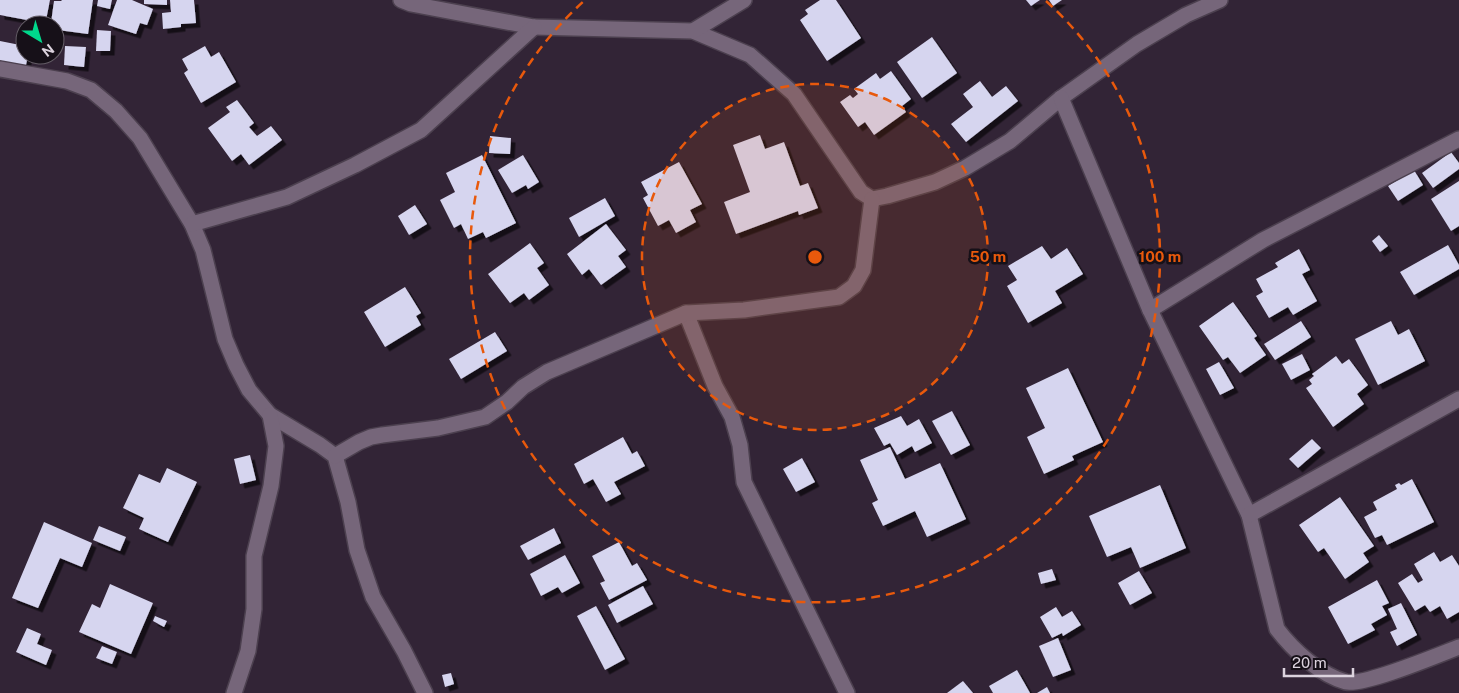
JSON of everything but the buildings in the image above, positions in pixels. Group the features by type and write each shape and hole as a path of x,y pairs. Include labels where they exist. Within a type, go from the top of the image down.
{"street":[{"path":"401,0 411,4 534,27 693,31 750,55 794,94 861,192 872,199 935,182 965,168 1010,141 1062,98 1137,44 1186,15 1220,0"},
{"path":"693,31 744,0"},
{"path":"192,224 287,197 355,165 420,130 534,27"},
{"path":"0,69 67,81 91,90 116,111 140,138 192,224 202,250 225,339 249,390 270,415 320,445 334,456 348,502 357,550 373,597 404,651 425,693"},
{"path":"1062,98 1150,310 1249,515 1277,629 1288,643 1318,668 1347,682 1368,680 1459,647"},
{"path":"1150,310 1264,240 1459,139"},
{"path":"334,456 359,442 382,434 438,428 485,417 507,402 523,387 547,372 686,313 744,310 839,297 854,286 863,270 872,199"},
{"path":"686,313 715,386 732,417 740,445 744,482 847,693"},
{"path":"1249,515 1459,399"},
{"path":"234,693 248,651 254,609 254,556 271,486 276,446 270,415"}]}
